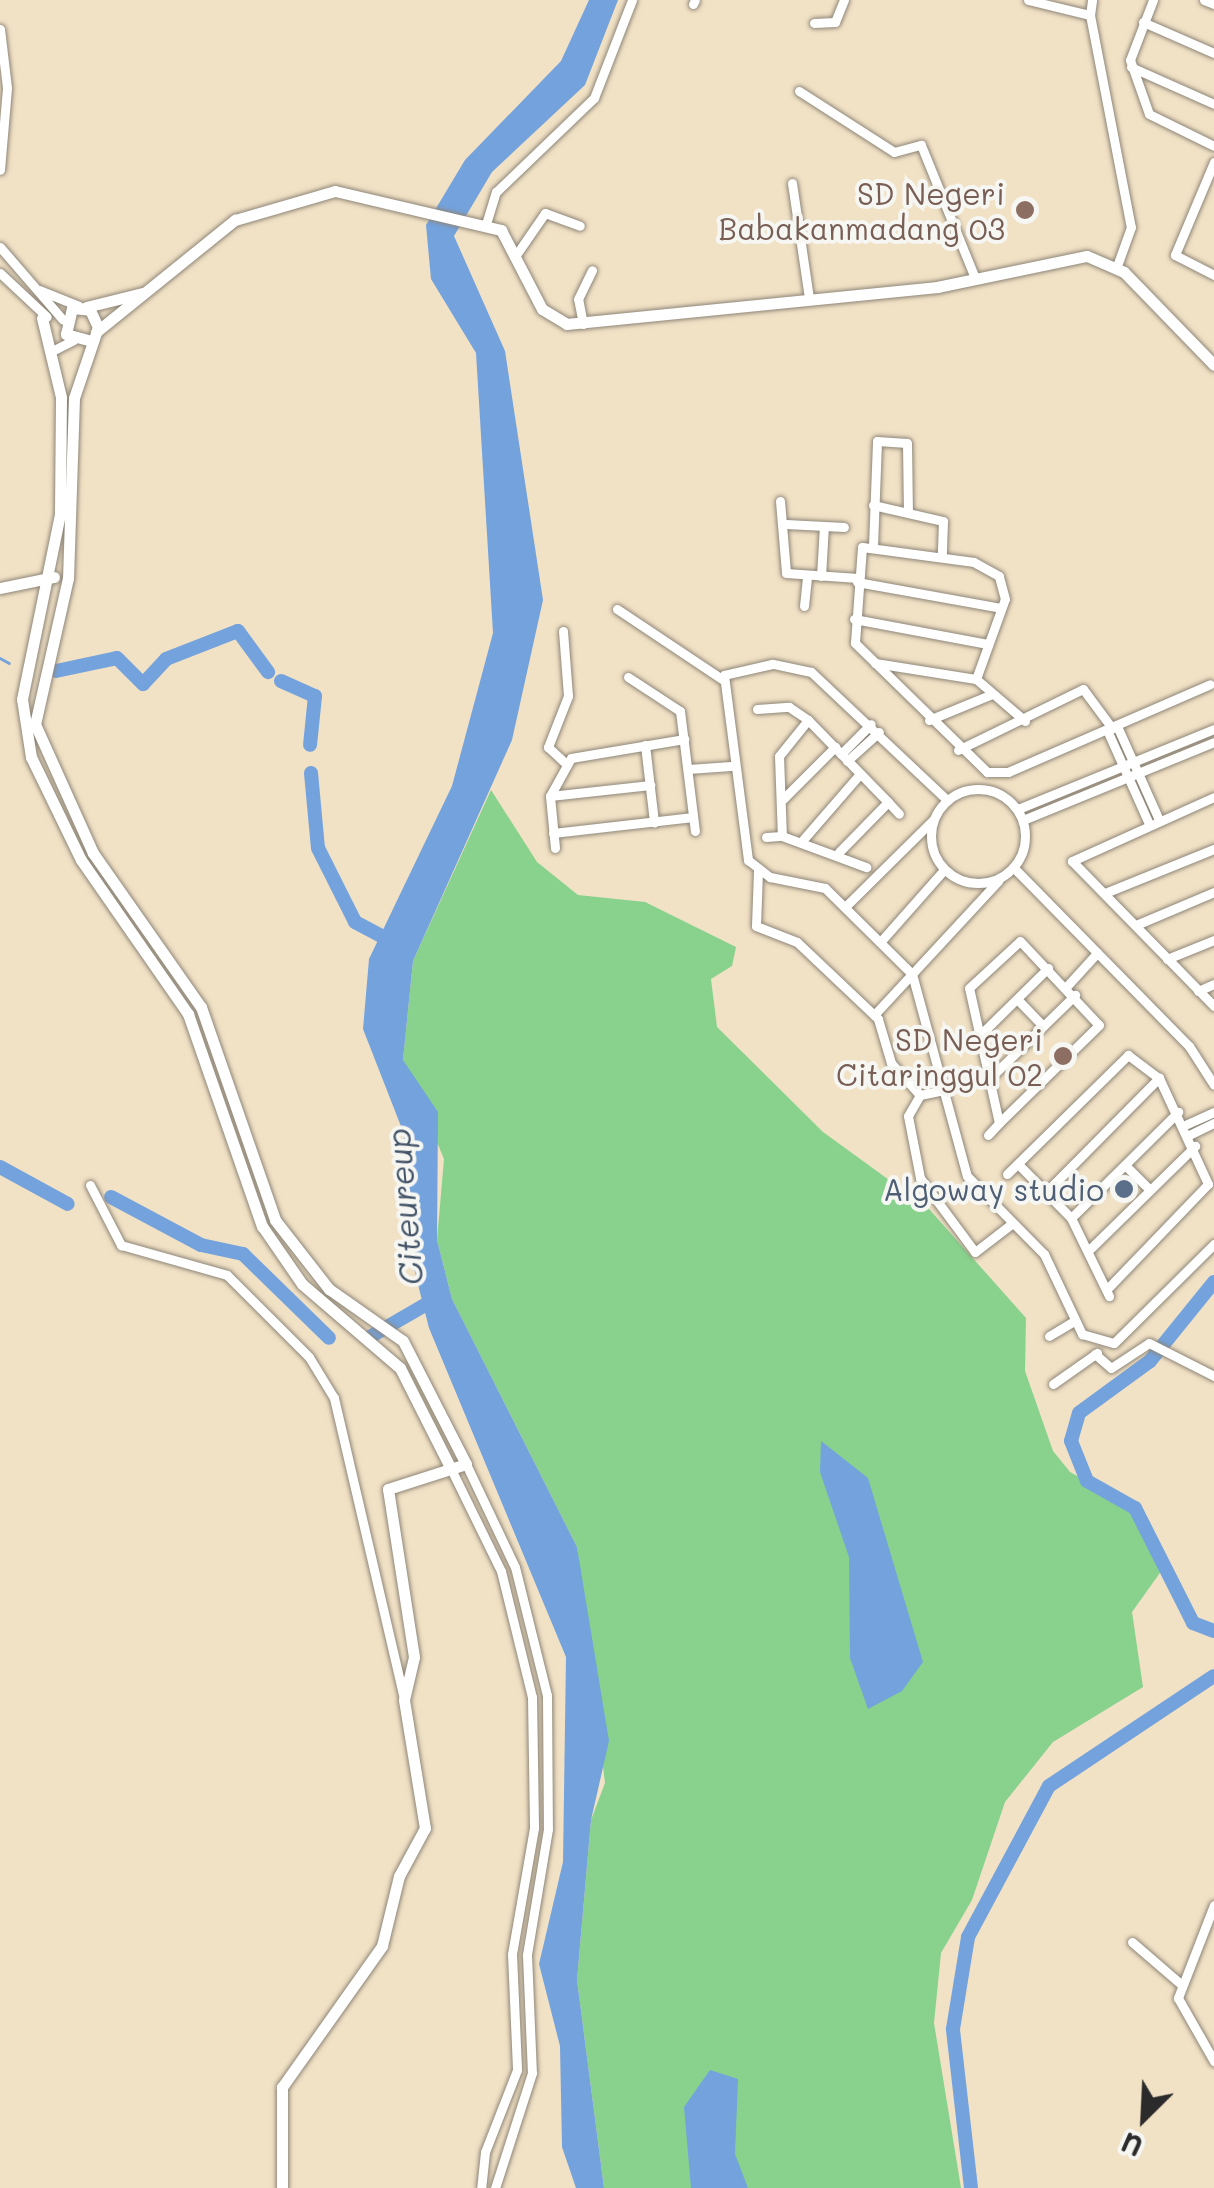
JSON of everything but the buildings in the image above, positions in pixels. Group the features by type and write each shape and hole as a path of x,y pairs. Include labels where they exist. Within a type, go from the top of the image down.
{"street":[{"path":"482,223 496,192 594,98 632,0"},
{"path":"814,23 836,22 844,0"},
{"path":"1028,0 1090,16"},
{"path":"1092,0 1090,16 1131,227 1117,266"},
{"path":"1153,0 1132,67 1152,118 1214,146"},
{"path":"1204,0 1214,4"},
{"path":"1144,22 1214,53"},
{"path":"0,28 0,170"},
{"path":"1132,67 1214,104"},
{"path":"799,91 894,152 921,144 976,278"},
{"path":"1214,162 1175,255 1214,275"},
{"path":"792,182 809,298"},
{"path":"54,350 92,336 152,291 221,230 266,206 335,191 424,206 482,223 506,235 542,309 583,324 976,278 1060,256 1117,266 1214,365"},
{"path":"516,255 545,213 580,226"},
{"path":"0,246 60,317 74,340"},
{"path":"583,324 578,299 592,270"},
{"path":"0,273 42,318 54,350 62,397 52,577 22,698 30,757 80,860 188,1014 262,1226 302,1284 381,1347 452,1470 501,1571 532,1697 534,1828 512,1954 518,2070 485,2152 481,2188"},
{"path":"36,288 82,307 92,336 74,398 68,578 34,701 44,752 94,852 201,1007 275,1220 313,1273 403,1341 515,1566 547,1695 548,1828 527,1955 532,2073 496,2188"},
{"path":"42,318 60,317 82,307 152,291"},
{"path":"873,546 872,447 900,438 908,512"},
{"path":"780,501 786,524 784,572 858,580 1001,608"},
{"path":"873,505 946,523 942,556"},
{"path":"786,524 844,527"},
{"path":"821,576 824,526"},
{"path":"976,680 1005,588 994,570 942,556 873,546 860,548 853,638 958,750 1000,774 1210,684"},
{"path":"804,606 807,576"},
{"path":"0,588 52,577 68,578"},
{"path":"617,608 722,679"},
{"path":"854,619 988,644"},
{"path":"564,631 568,696 548,747 566,764"},
{"path":"872,662 976,680 1026,721"},
{"path":"920,1094 890,1063 874,1016 797,942 756,926 758,870 742,844 722,679 734,666 802,668 875,728 947,800"},
{"path":"628,676 676,705 695,831"},
{"path":"958,750 1026,721 1086,689 1112,728 1154,822"},
{"path":"930,720 990,695"},
{"path":"757,708 788,707 808,720 899,814"},
{"path":"782,836 779,756 808,720"},
{"path":"783,800 875,728"},
{"path":"1018,809 1214,729"},
{"path":"566,764 684,740"},
{"path":"1023,820 1135,778 1214,742"},
{"path":"645,746 654,822"},
{"path":"555,848 550,796 566,764"},
{"path":"688,770 731,766"},
{"path":"801,842 860,774"},
{"path":"550,796 650,784"},
{"path":"847,906 932,821 947,800 984,788 1018,809 1023,820 1014,868 874,1016"},
{"path":"1214,797 1074,858 1214,1006"},
{"path":"839,852 888,802"},
{"path":"554,833 693,817"},
{"path":"932,821 944,870"},
{"path":"766,837 782,836 839,852 866,867"},
{"path":"1104,894 1214,848"},
{"path":"1014,868 1097,953 1214,1085"},
{"path":"758,870 812,881 847,906 912,974 967,1176 1010,1226 1044,1254 1074,1320 1108,1346"},
{"path":"944,870 969,882 1000,879"},
{"path":"882,940 944,870"},
{"path":"969,882 975,906"},
{"path":"1136,925 1214,892"},
{"path":"1168,958 1214,940"},
{"path":"988,1134 1097,1029 1071,991 1012,942 973,978 979,1036 999,1123"},
{"path":"988,1080 1044,1026 1097,953"},
{"path":"979,1036 1048,968"},
{"path":"1198,991 1214,984"},
{"path":"1017,998 1044,1026"},
{"path":"1008,1174 1018,1164 1128,1055 1159,1078 1195,1146 1206,1190 1108,1292 1092,1248 1071,1218 1018,1164"},
{"path":"1046,1192 1159,1078"},
{"path":"920,1094 944,1090"},
{"path":"920,1094 908,1127 926,1189 975,1252 1010,1226"},
{"path":"1071,1218 1178,1112"},
{"path":"1187,1130 1214,1112"},
{"path":"1187,1130 1214,1122"},
{"path":"1092,1248 1195,1146"},
{"path":"1125,1165 1150,1190"},
{"path":"90,1186 103,1220 129,1250 227,1275 312,1362 342,1415 380,1622 404,1700 423,1837 399,1876 382,1946 282,2087 282,2188"},
{"path":"1053,1384 1108,1346 1214,1244"},
{"path":"1049,1336 1074,1320"},
{"path":"1095,1354 1110,1368 1149,1343 1214,1376"},
{"path":"404,1700 414,1657 388,1489 466,1464"},
{"path":"534,1828 548,1828"},
{"path":"1214,1905 1182,1984 1178,2008 1214,2061"},
{"path":"1132,1942 1182,1984"}],"green space":[{"path":"491,790 537,862 578,895 645,902 736,947 732,966 711,979 717,1027 823,1132 929,1209 1026,1318 1025,1371 1053,1451 1070,1472 1135,1508 1162,1570 1132,1612 1143,1687 1053,1742 1005,1802 972,1900 941,1953 934,2023 961,2188 604,2188 577,1980 591,1820 605,1783 577,1547 452,1299 437,1240 444,1159 403,1060 413,961"}],"water":[{"name":"Citeureup","path":"589,0 618,0 585,85 492,172 454,236 505,351 543,600 512,740 413,961 403,1060 438,1112 437,1240 452,1299 577,1547 609,1741 591,1820 577,1980 604,2188 576,2188 562,2147 560,2046 539,1964 563,1862 566,1657 429,1328 402,1221 404,1134 363,1029 369,959 452,786 493,633 476,353 431,279 426,225 465,160 561,61"},
{"path":"821,1441 868,1478 923,1662 902,1691 868,1709 850,1658 849,1557 820,1472"},
{"path":"710,2070 738,2079 735,2154 748,2188 691,2188 684,2107"}],"waterway":[{"path":"56,671 117,658 143,684 166,659 238,631 268,672"},
{"path":"0,658 9,663"},
{"path":"281,681 315,696 310,745"},
{"path":"311,773 318,848 355,922 390,941"},
{"path":"0,1167 68,1204"},
{"path":"111,1197 201,1245 243,1254 329,1338"},
{"path":"1214,1282 1150,1361 1079,1413 1071,1441 1087,1481 1135,1508 1193,1623 1214,1631"},
{"name":"Citeureup","path":"368,1338 437,1298"},
{"path":"971,2188 953,2029 968,1937 1049,1786 1214,1676"}],"place":[{"name":"SD Negeri Babakanmadang 03","path":"1025,210"},
{"name":"SD Negeri Citaringgul 02","path":"1063,1056"},
{"name":"Algoway studio","path":"1124,1189"}]}
